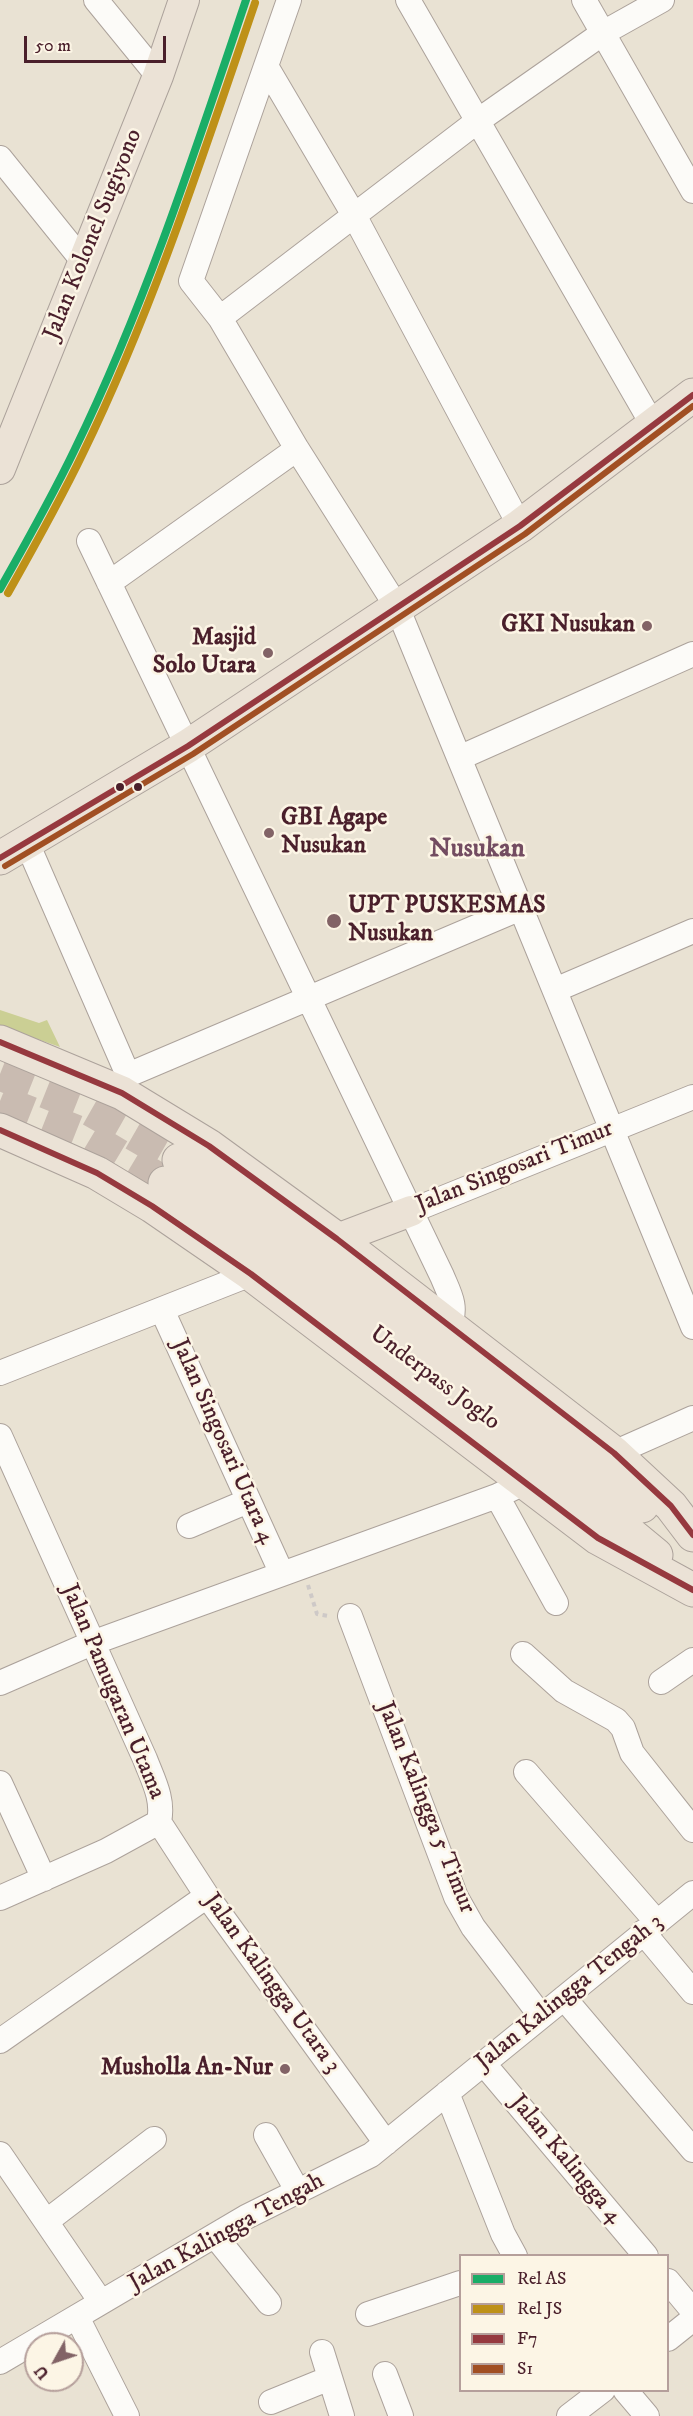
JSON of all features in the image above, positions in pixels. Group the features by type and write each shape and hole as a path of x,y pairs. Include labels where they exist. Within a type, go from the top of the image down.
{"highway":[{"path":"13,850 188,746 520,526 654,427 693,395"},
{"path":"0,1042 125,1084 337,1239 614,1453 671,1506 693,1535"},
{"path":"0,1130 97,1173 152,1206 251,1274 511,1490 693,1589"},
{"name":"Underpass Joglo","path":"693,1547 536,1424 172,1172 341,1309 553,1470 693,1589"}],"main road":[{"name":"Jalan Kolonel Sugiyono","path":"1,463 158,76 183,0"},
{"name":"Jalan Singosari Timur","path":"337,1239 411,1211"}],"street":[{"path":"96,0 158,76"},
{"path":"289,0 191,281 220,318 297,449 397,607 693,1327"},
{"path":"408,0 654,427"},
{"path":"584,0 693,190"},
{"path":"220,318 479,120 603,33 662,0"},
{"path":"266,66 355,217 520,526"},
{"path":"0,158 83,261"},
{"path":"109,583 297,449"},
{"path":"89,541 453,1301 453,1316 448,1325"},
{"path":"459,758 693,654"},
{"path":"13,850 125,1084 309,998 521,908"},
{"path":"555,990 693,931"},
{"name":"Jalan Singosari Timur","path":"411,1211 693,1097"},
{"path":"0,1373 251,1274"},
{"name":"Jalan Singosari Utara 4","path":"162,1310 248,1501 293,1570"},
{"path":"614,1453 693,1418"},
{"name":"Jalan Pamugaran Utama","path":"0,1436 156,1787 161,1810 159,1822 126,1842 0,1898"},
{"path":"0,1683 93,1643 511,1490 556,1604"},
{"path":"189,1526 248,1501"},
{"name":"Jalan Kalingga 5 Timur","path":"350,1616 456,1897 473,1927 541,2016"},
{"path":"523,1653 564,1691 616,1720 623,1728 632,1753 693,1830"},
{"path":"660,1682 693,1660"},
{"path":"526,1772 649,1927 693,1992"},
{"path":"0,1783 44,1879"},
{"name":"Jalan Kalingga Utara 3","path":"159,1822 207,1896 386,2143"},
{"name":"Jalan Kalingga Tengah 3","path":"447,2093 693,1893"},
{"path":"0,2041 207,1896"},
{"path":"564,1998 693,2150"},
{"name":"Jalan Kalingga 4","path":"484,2064 644,2254"},
{"path":"447,2093 503,2234 514,2254"},
{"name":"Jalan Kalingga Tengah","path":"0,2362 297,2190 359,2162 447,2093"},
{"path":"266,2135 297,2190"},
{"path":"47,2221 154,2139"},
{"path":"4,2170 47,2221 101,2302"},
{"path":"215,2236 269,2303"},
{"path":"669,2282 693,2311"},
{"path":"368,2314 459,2283"},
{"path":"77,2317 126,2416"},
{"path":"669,2338 693,2319"},
{"path":"322,2352 342,2416"},
{"path":"385,2374 401,2416"},
{"path":"271,2402 330,2378"},
{"path":"569,2416 602,2392"},
{"path":"626,2392 647,2416"}],"path":[{"path":"293,1570 317,1614 322,1617 350,1616"}],"green space":[{"path":"0,1010 39,1023 47,1020 60,1047 0,1026"}],"tunnel":[{"path":"0,1074 91,1110 179,1160"},
{"path":"0,1101 83,1134 165,1183"}],"rail line":[{"name":"AS","path":"0,589 66,467 124,339 168,228 246,0"},
{"name":"JS","path":"8,593 74,471 132,343 176,231 255,3"}],"transit line":[{"name":"F7","path":"0,858 188,746 520,526 693,395"},
{"name":"S1","path":"5,866 193,754 525,534 693,406"},
{"name":"F7","path":"0,1042 122,1093 209,1146 337,1239 614,1453 671,1506 693,1535"},
{"name":"F7","path":"0,1130 97,1173 152,1206 251,1274 598,1538 693,1590"}],"place":[{"name":"GKI Nusukan","path":"647,626"},
{"name":"Masjid Solo Utara","path":"268,653"},
{"name":"GBI Agape Nusukan","path":"269,833"},
{"name":"UPT PUSKESMAS Nusukan","path":"334,921"},
{"name":"Musholla An-Nur","path":"285,2069"}],"district":[{"name":"Nusukan","path":"477,850"}]}
